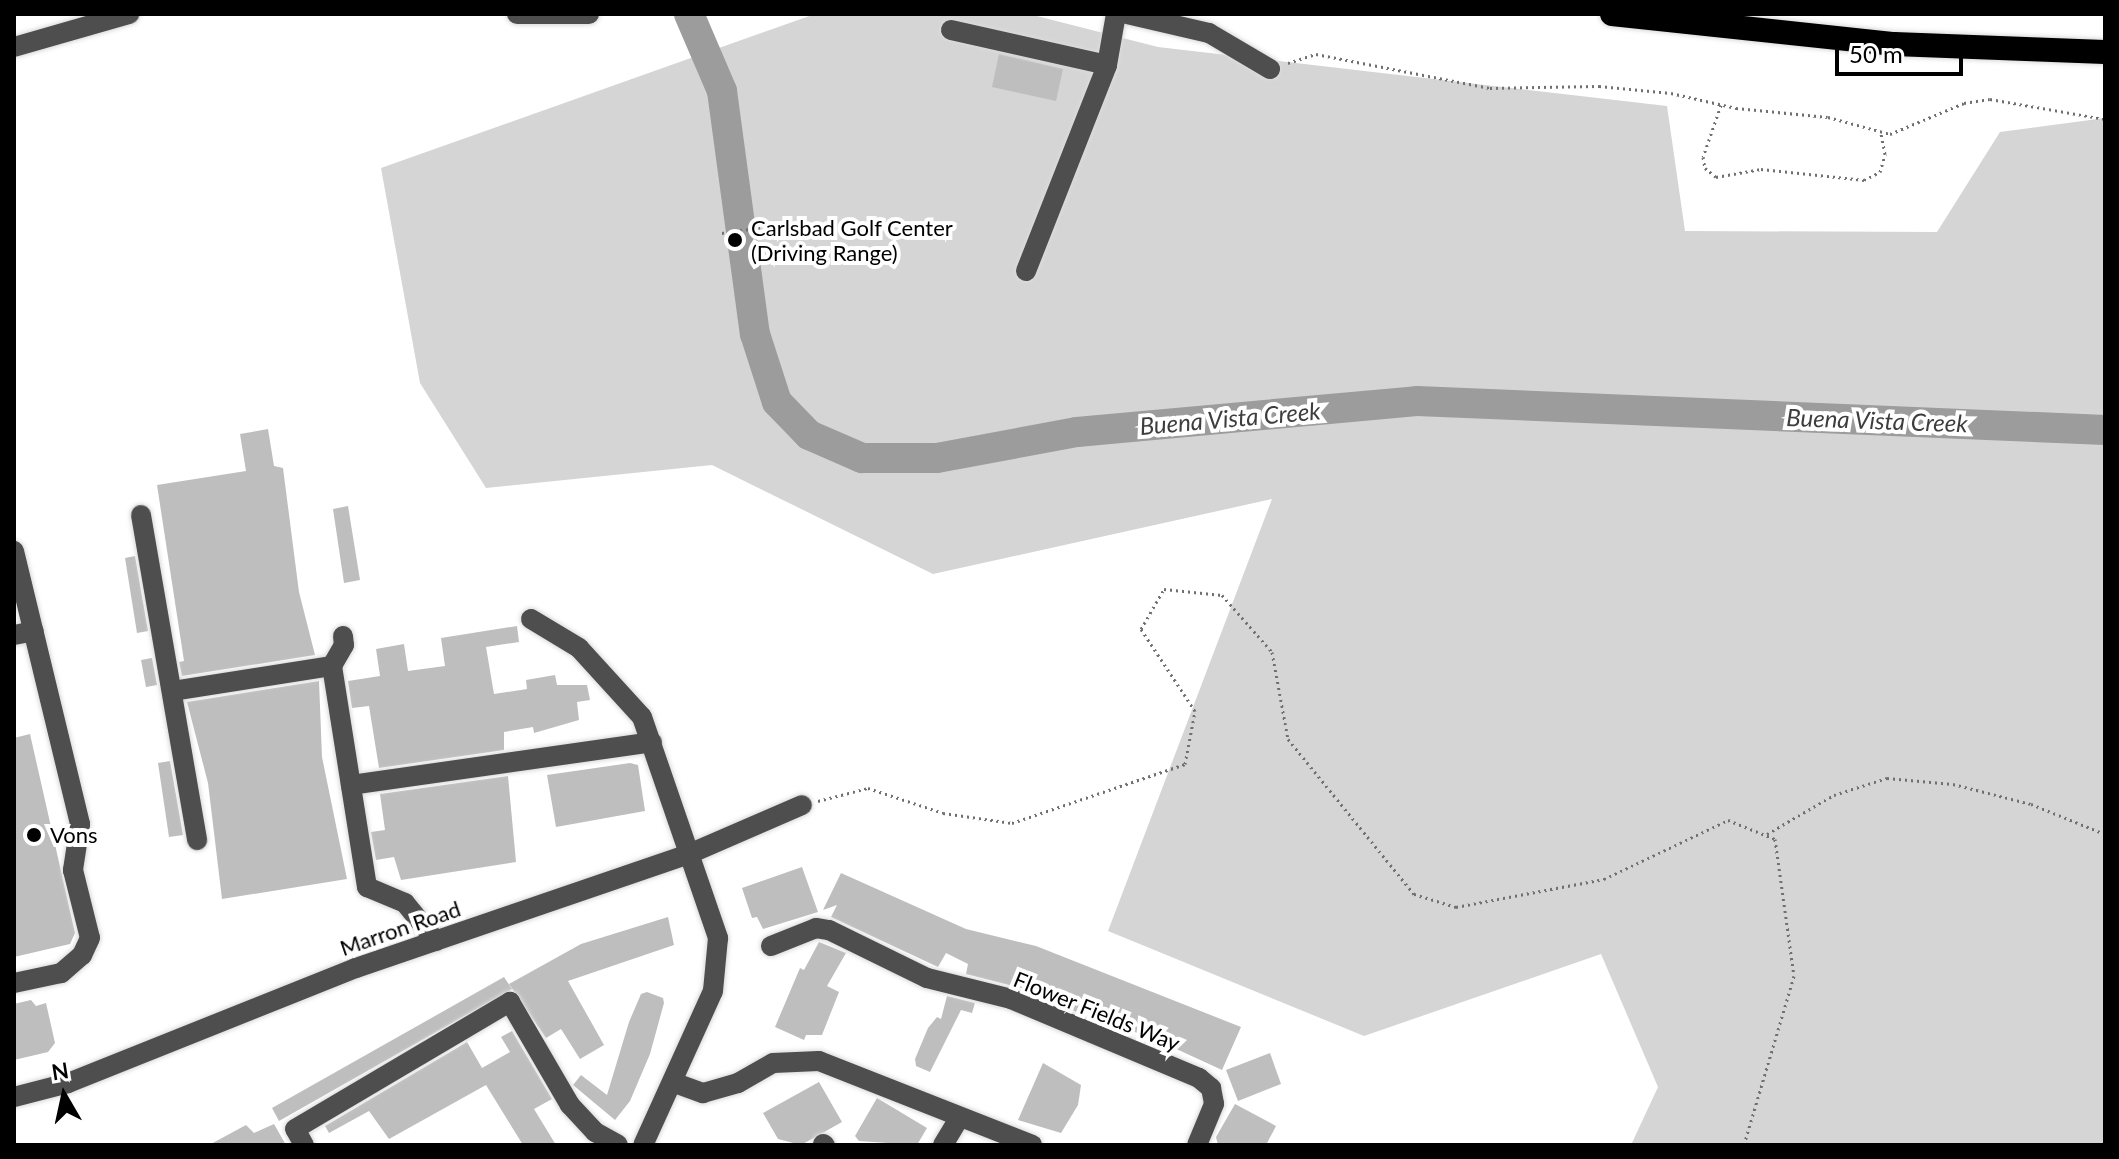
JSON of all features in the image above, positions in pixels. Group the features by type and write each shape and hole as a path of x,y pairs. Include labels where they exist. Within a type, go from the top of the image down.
{"highway":[{"path":"1612,14 1894,44 2105,52"}],"street":[{"path":"14,47 129,14"},
{"path":"517,14 589,14"},
{"path":"1026,271 1107,65 1116,14"},
{"path":"1127,14 1209,33 1270,69"},
{"path":"951,30 1107,65"},
{"path":"141,515 197,840"},
{"path":"14,551 24,633 80,824 73,870 90,938 82,955 61,973 14,983"},
{"path":"531,619 579,648 642,717 709,904 719,962 675,1083 643,1145"},
{"path":"343,636 344,645 332,666 367,887 405,903 436,941"},
{"path":"172,691 332,666"},
{"path":"351,785 652,742"},
{"name":"Marron Road","path":"14,1097 82,1078 436,941 689,854 802,805"},
{"name":"Flower Fields Way","path":"771,946 816,928 829,930 927,978 1011,999 1199,1078 1211,1088 1214,1104 1197,1145"},
{"path":"304,1145 295,1129 510,1002 570,1105 595,1132 618,1145"},
{"path":"675,1083 703,1093 738,1083 773,1063 819,1061 903,1090 931,1109 1032,1145"},
{"path":"943,1145 959,1118"}],"path":[{"path":"1270,69 1316,54 1490,88 1599,86 1671,93 1721,105 1799,112 1881,133 1918,125 1964,103 1990,99 2105,119"},
{"path":"1721,105 1703,157 1705,168 1716,177 1761,169 1864,180 1880,172 1885,154 1881,133"},
{"path":"722,233 763,227"},
{"path":"802,805 868,788 943,813 1012,823 1185,764 1195,711 1141,629 1164,589 1222,595 1272,652 1288,739 1414,894 1456,907 1604,879 1728,820 1775,839 1794,976 1744,1145"},
{"path":"1765,835 1834,795 1887,778 1953,784 2031,804 2105,834"}],"shaded area":[{"path":"815,14 1029,14 1158,47 1667,106 1685,231 1937,232 2000,132 2105,118 2105,1145 1631,1145 1658,1087 1601,954 1364,1036 1108,931 1272,499 933,574 712,465 486,488 420,383 381,168"}],"building":[{"path":"999,54 1063,69 1056,101 992,87"},
{"path":"268,429 274,466 283,468 299,592 315,655 182,676 179,662 184,661 157,485 246,471 240,434"},
{"path":"348,506 360,580 344,583 333,509"},
{"path":"135,556 148,631 137,633 125,558"},
{"path":"517,626 519,642 486,647 494,694 527,689 526,680 555,675 557,685 587,685 590,700 577,702 579,720 534,733 533,727 504,732 504,750 379,768 369,706 352,708 348,681 380,676 376,649 404,644 408,671 445,666 441,638"},
{"path":"152,658 157,685 146,687 141,660"},
{"path":"319,681 322,757 347,879 222,899 208,783 187,702"},
{"name":"Vons","path":"30,734 75,933 70,944 14,957 14,738"},
{"path":"170,761 183,835 169,837 158,763"},
{"path":"630,763 638,765 645,811 556,827 547,775"},
{"path":"508,776 516,862 401,880 394,857 376,860 371,832 385,830 380,794"},
{"path":"802,867 818,912 763,929 757,917 752,918 742,888"},
{"path":"841,873 966,929 1036,946 1241,1027 1222,1070 1146,1035 1107,1025 1110,1017 1079,1005 1076,1012 1041,993 966,974 968,964 946,953 938,967 831,917 837,905 823,910"},
{"path":"668,917 674,945 568,981 604,1045 580,1059 561,1029 546,1038 509,984 581,944"},
{"path":"819,942 846,953 827,986 839,992 822,1035 806,1035 804,1040 775,1027 800,968 804,970"},
{"path":"504,977 512,989 279,1121 272,1108"},
{"path":"647,992 663,998 664,1003 650,1054 630,1101 615,1120 573,1085 581,1075 607,1095 629,1022 641,994"},
{"path":"947,996 975,1003 972,1013 961,1010 930,1072 916,1066 915,1059 928,1028 937,1017 941,1019"},
{"path":"31,1000 36,1006 46,1003 55,1043 48,1052 14,1060 14,1004"},
{"path":"512,1031 552,1099 534,1109 556,1145 523,1145 486,1085 389,1139 369,1111 329,1133 325,1126 467,1042 482,1068 510,1052 501,1037"},
{"path":"1270,1053 1281,1084 1238,1101 1226,1070"},
{"path":"1043,1063 1081,1085 1078,1105 1061,1133 1018,1120"},
{"path":"819,1082 842,1122 801,1145 778,1139 763,1113"},
{"path":"877,1098 927,1128 917,1145 859,1141 855,1136"},
{"path":"1235,1104 1276,1126 1266,1145 1218,1145 1216,1137"},
{"path":"274,1124 286,1145 209,1145 246,1125 254,1133"}],"waterway":[{"name":"Buena Vista Creek","path":"689,14 722,91 755,334 777,402 809,435 862,458 937,458 1077,432 1417,401 2105,430"}],"place":[{"name":"Carlsbad Golf Center (Driving Range)","path":"735,240"},
{"name":"Vons","path":"34,835"}]}
